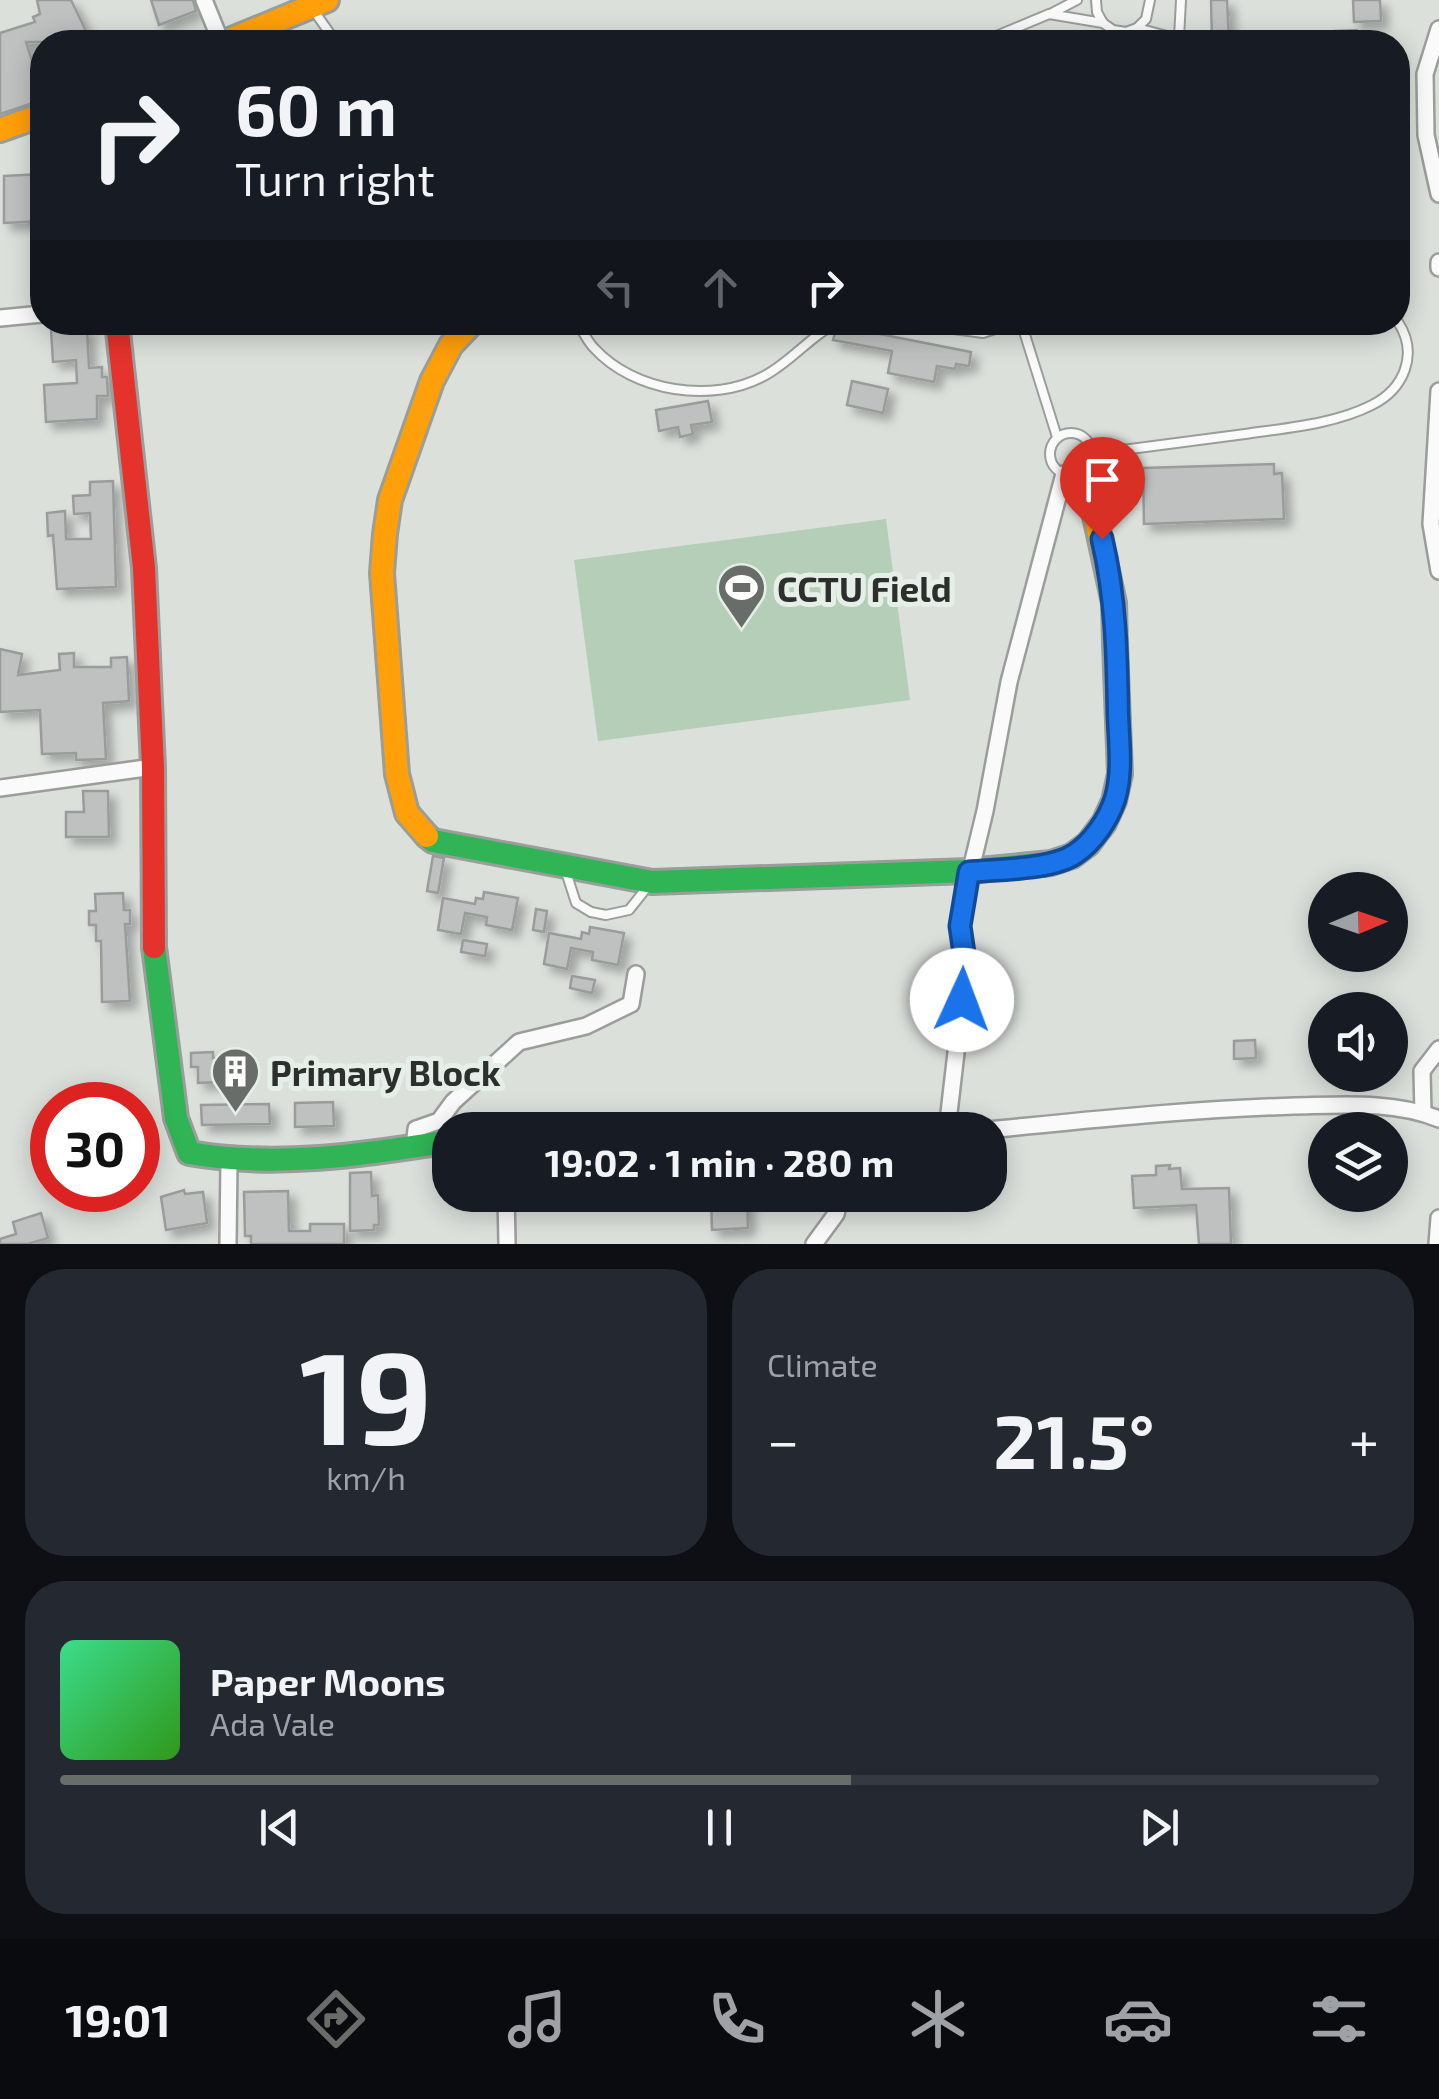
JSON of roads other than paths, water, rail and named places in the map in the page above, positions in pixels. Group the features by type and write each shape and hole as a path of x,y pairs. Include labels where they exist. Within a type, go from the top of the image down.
{"street":[{"path":"204,0 218,30"},
{"path":"253,30 319,4"},
{"path":"1439,28 1425,74 1426,135 1439,194"},
{"path":"0,130 30,119"},
{"path":"0,318 30,315"},
{"path":"118,335 144,568 153,766 154,942 176,1118 189,1152 228,1160 360,1156 432,1144"},
{"path":"461,335 432,381 390,500 382,573 397,774 407,813 433,841 652,882 969,872 1051,864 1072,856 1088,844 1104,823 1120,774 1114,603 1080,466"},
{"path":"1439,391 1431,524 1439,572"},
{"path":"949,1112 966,967 960,926 969,872 985,811 1009,682 1080,466"},
{"path":"0,788 153,766"},
{"path":"414,1147 416,1129 439,1121 519,1042 586,1026 631,1004 636,974"},
{"path":"1423,1113 1422,1070 1439,1050"},
{"path":"1007,1128 1168,1112 1365,1104 1439,1119"},
{"path":"228,1160 228,1244"},
{"path":"506,1212 507,1244"},
{"path":"814,1244 837,1212"},
{"path":"1438,1244 1439,1218"}],"lane":[{"path":"1011,30 1077,0"},
{"path":"1096,0 1103,23"},
{"path":"1132,30 1146,19 1150,0"},
{"path":"1179,30 1181,0"},
{"path":"319,4 331,30"},
{"path":"1049,14 1103,23 1113,30"},
{"path":"1138,28 1146,30"},
{"path":"586,335 595,349 642,382 681,390 722,392 765,376 821,335"},
{"path":"1023,335 1057,438"},
{"path":"1080,466 1087,439 1080,434 1064,433 1050,450 1052,465 1080,466 1325,420 1372,405 1398,386 1406,374 1408,359 1403,335"},
{"path":"564,867 576,903 606,915 629,910 652,882"}],"place":[{"name":"CCTU Field","path":"742,630"},
{"name":"Primary Block","path":"235,1114"}]}
